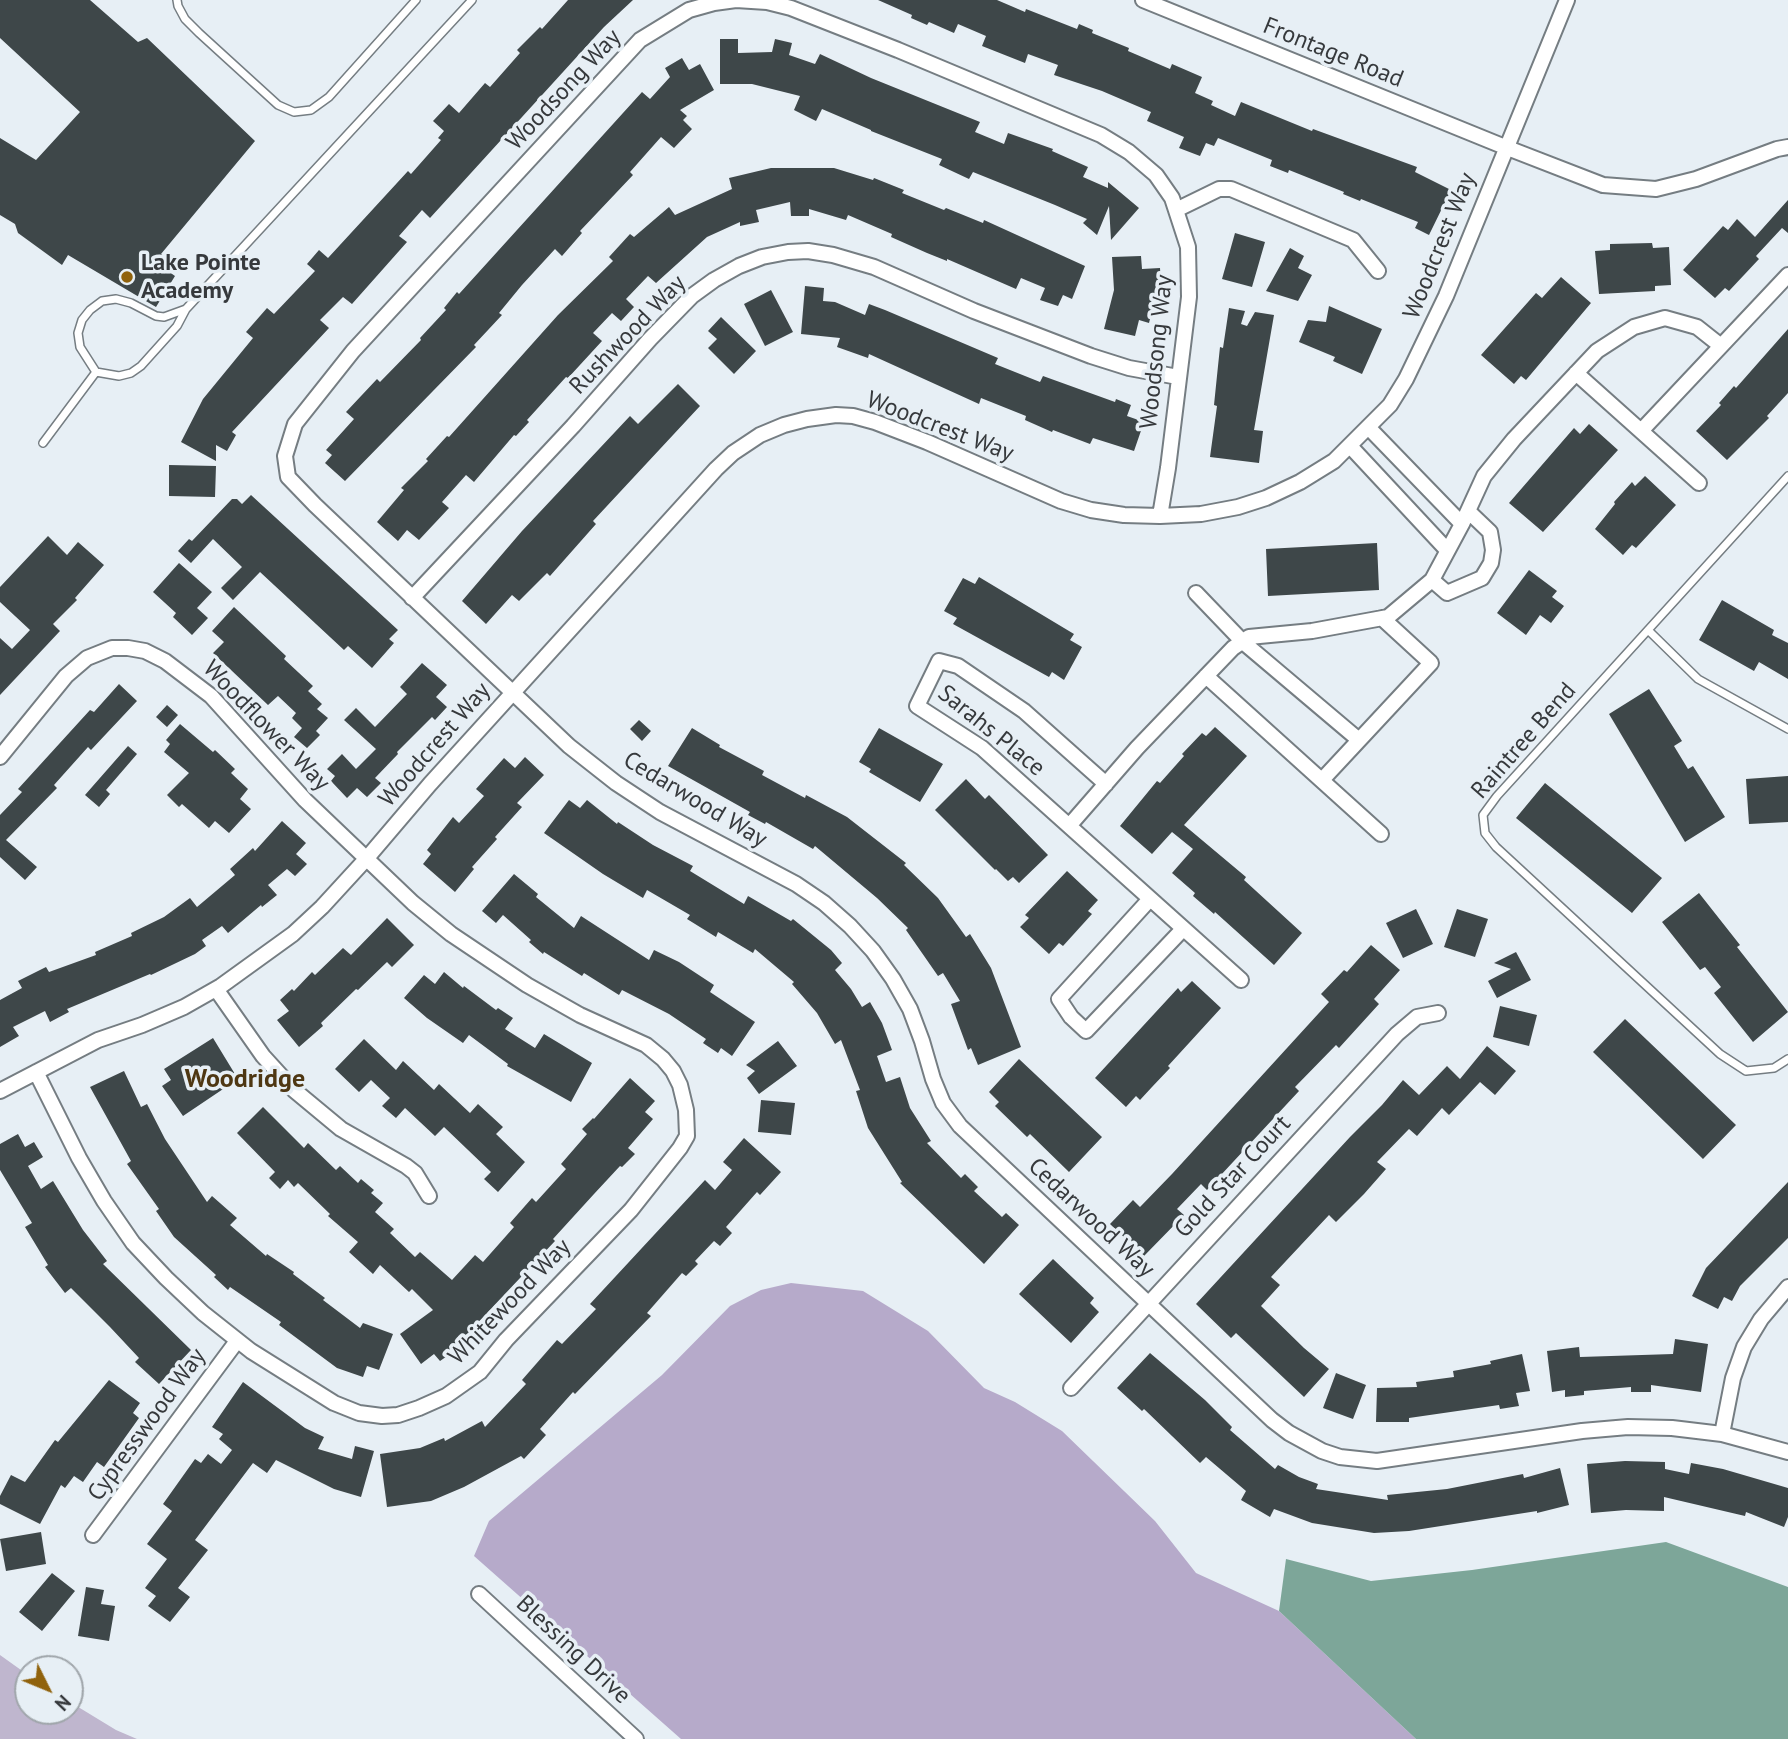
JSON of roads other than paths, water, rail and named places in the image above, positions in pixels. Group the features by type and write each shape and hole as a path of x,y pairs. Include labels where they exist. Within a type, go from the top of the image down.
{"street":[{"name":"Woodsong Way","path":"511,693 288,477 286,447 295,424 353,351 640,40 689,10 714,3 736,0 767,2 791,8 898,50 1111,141 1156,174 1172,198 1188,247 1189,297 1160,516"},
{"name":"Frontage Road","path":"1143,0 1505,148 1603,185 1656,189 1696,179 1788,147"},
{"name":"Woodcrest Way","path":"0,1091 98,1040 142,1026 216,989 301,927 367,858 511,693 716,468 760,435 795,422 836,415 864,419 927,442 1061,501 1091,510 1160,516 1201,514 1238,507 1266,498 1300,482 1334,461 1390,405 1406,379 1427,337 1567,0"},
{"path":"1177,210 1219,189 1231,188 1353,240 1378,271"},
{"name":"Rushwood Way","path":"412,598 692,296 727,273 762,257 808,251 844,258 874,267 974,311 1091,356 1129,368 1178,377"},
{"path":"1641,431 1788,275"},
{"path":"1069,826 1137,748 1233,648 1249,637 1312,631 1388,617 1432,580 1484,476 1514,439 1597,351 1634,327 1665,318 1697,327 1721,346"},
{"path":"1576,373 1699,483"},
{"path":"1368,426 1465,518 1490,532 1493,550 1491,563 1482,578 1447,593 1432,580"},
{"path":"1350,446 1447,551"},
{"path":"1196,593 1242,642 1359,740"},
{"path":"1322,780 1431,663 1382,618"},
{"name":"Woodflower Way","path":"0,757 66,676 86,658 112,648 145,651 181,672 211,696 305,800 367,858"},
{"name":"Sarahs Place","path":"1106,784 1024,711 958,666 939,661 917,706 982,748 1241,980"},
{"path":"1206,676 1381,834"},
{"name":"Cedarwood Way","path":"511,693 569,746 616,783 660,812 796,884 824,903 850,926 873,951 910,1009 943,1103 960,1126 1272,1420 1306,1443 1340,1457 1368,1461 1396,1460 1582,1431 1628,1427 1672,1428 1722,1434 1788,1452"},
{"name":"Whitewood Way","path":"36,1072 79,1158 124,1232 166,1278 237,1341 334,1404 359,1413 398,1415 446,1396 480,1372 506,1340 631,1210 687,1136 686,1110 680,1085 673,1071 646,1045 580,1015 492,963 413,903 367,858"},
{"path":"1150,899 1059,999 1070,1017 1086,1031 1183,929"},
{"path":"216,989 262,1056 293,1090 341,1129 405,1166 415,1174 429,1196"},
{"name":"Gold Star Court","path":"1071,1388 1397,1034 1417,1017 1438,1013"},
{"path":"1722,1434 1733,1378 1744,1347 1761,1319 1788,1287"},
{"name":"Cypresswood Way","path":"93,1535 237,1341"},
{"name":"Blessing Drive","path":"479,1594 636,1739"}],"lane":[{"path":"177,0 185,19 278,105 293,112 311,110 329,97 416,0"},
{"path":"186,309 164,317 116,299 102,301 82,320 78,332 80,347 96,372 119,376 141,366 177,326 186,309 472,0"},
{"path":"43,443 96,372"},
{"name":"Raintree Bend","path":"1788,476 1497,796 1483,815 1485,833 1496,847 1720,1054 1746,1071 1774,1068 1788,1059"},
{"path":"1648,630 1698,679 1788,729"}],"place":[{"name":"Lake Pointe Academy","path":"127,277"}],"district":[{"name":"Woodridge","path":"245,1080"}]}
